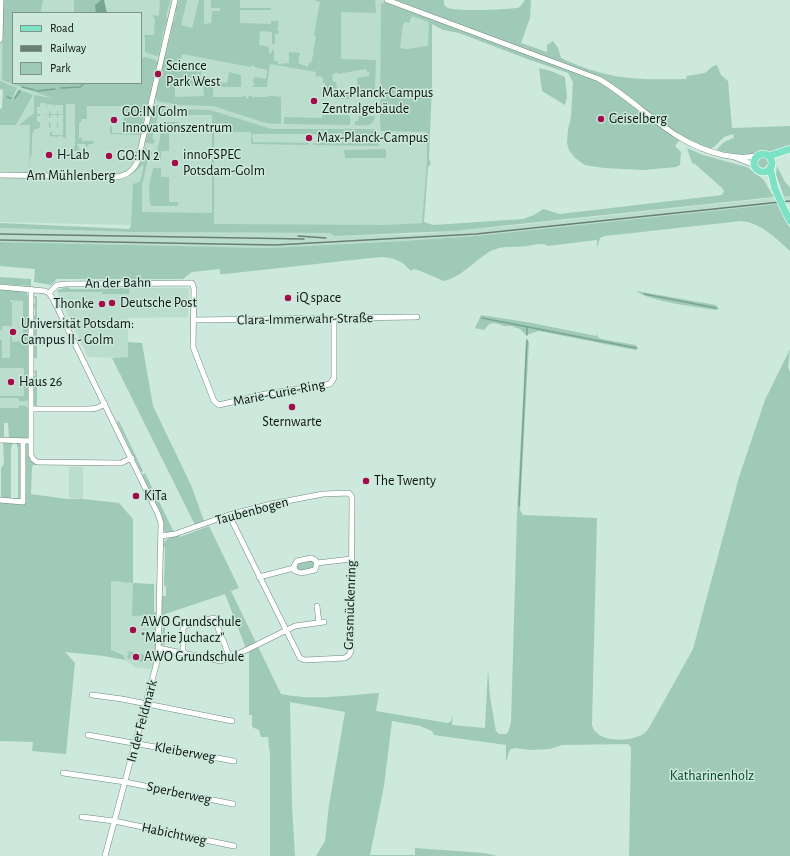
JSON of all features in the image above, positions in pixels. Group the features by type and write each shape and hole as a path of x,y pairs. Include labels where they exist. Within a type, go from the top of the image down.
{"main road":[{"path":"762,172 770,162 790,149"},
{"path":"775,188 762,172 755,167 754,162 756,156 761,154 770,162 775,188 790,221"}],"street":[{"path":"0,40 1,0"},
{"name":"Am Mühlenberg","path":"0,175 117,177 126,175 133,169 138,160 175,0"},
{"path":"387,0 599,79 622,94 659,125 678,138 705,150 733,157 752,164 755,167"},
{"path":"733,157 756,156"},
{"name":"An der Bahn","path":"49,293 57,285 66,284 191,282"},
{"name":"Marie-Curie-Ring","path":"191,282 194,289 194,349 214,400 219,405 265,394 330,384 334,378 334,318"},
{"path":"0,287 41,290 49,293"},
{"path":"31,289 32,457 37,462 121,463 132,458"},
{"name":"In der Feldmark","path":"49,293 56,303 132,458 161,523 158,648 156,669 105,856"},
{"name":"Clara-Immerwahr-Straße","path":"193,320 417,317"},
{"path":"32,409 90,409 97,408 105,404"},
{"path":"0,440 32,441"},
{"path":"0,500 23,502 23,441"},
{"name":"Taubenbogen","path":"161,536 175,534 229,515 290,500 345,492"},
{"name":"Grasmückenring","path":"229,515 298,656 303,660 345,658 350,656 351,651 352,497 350,494 345,492"},
{"path":"294,568 295,563 299,560 311,558 317,563"},
{"path":"317,563 351,559"},
{"path":"294,568 295,571 299,573 311,572 316,568 317,563"},
{"path":"259,577 294,568"},
{"path":"158,648 216,660 225,660 299,624 322,623 317,606"},
{"path":"183,653 183,627 214,618 230,658"},
{"path":"92,696 122,699 232,721"},
{"name":"Kleiberweg","path":"88,735 234,761"},
{"name":"Sperberweg","path":"63,773 125,782 233,804"},
{"name":"Habichtweg","path":"82,817 114,821 234,846"}],"shaded area":[{"path":"0,0 387,0 435,17 432,24 432,84 429,158 422,223 385,225 131,225 0,222 0,125 16,125 33,95 0,82"},
{"path":"101,0 104,0 107,12 96,12 95,5"},
{"path":"790,196 790,203 476,236 403,241 268,248 0,242 0,228 130,232 329,233 335,236 417,234 519,225"},
{"path":"129,288 189,288 188,317 128,318 128,358 88,357 57,292 102,292 102,294 129,294"},
{"name":"Universität Potsdam: Campus II - Golm","path":"0,295 27,296 32,414 0,414"},
{"path":"69,467 83,467 83,499 69,498"},
{"name":"AWO Grundschule \"Marie Juchacz\"","path":"111,580 133,583 155,615 154,665 152,669 137,668 125,660 124,654 111,650"}],"green space":[{"path":"3,0 43,0 41,12 12,12 12,84 2,80"},
{"path":"74,0 101,0 97,3 96,12 74,12"},
{"path":"160,0 170,0 166,17 168,19 163,33 159,55 156,56 145,52 145,37 143,35 154,35 155,19 152,15 159,16"},
{"path":"179,0 187,0 181,25 192,28 199,0 204,0 204,24 211,23 212,11 220,11 220,8 211,8 211,0 240,0 240,8 271,8 271,10 240,10 240,23 271,24 271,21 279,21 277,31 279,31 279,33 275,34 275,44 272,44 272,32 260,31 259,45 269,47 269,53 271,54 272,50 274,50 274,61 278,61 278,64 289,63 289,51 291,53 300,53 298,63 308,67 314,55 313,52 316,36 314,35 320,2 313,0 375,0 376,13 341,12 341,59 376,60 375,91 357,91 357,78 369,76 369,72 367,72 366,69 338,74 337,72 332,75 333,82 336,82 337,89 334,89 334,94 352,94 352,99 335,99 329,94 322,96 322,87 325,87 325,83 323,83 323,77 315,76 316,72 270,64 267,87 252,87 255,84 253,83 254,77 266,79 267,70 254,67 252,65 251,67 182,54 180,64 202,69 200,78 227,83 229,72 241,75 241,87 213,87 213,97 281,97 281,124 266,123 213,106 180,105 157,101 155,96 159,78 161,77 168,45 167,43 170,39 171,26 174,22 175,10","holes":["181,82 187,82 186,86 203,86 204,96 175,97 175,87 181,86"]},
{"path":"392,0 444,0 445,6 449,8 479,10 517,8 520,7 525,0 531,0 530,18 521,43 547,52 547,45 553,41 558,48 561,58 586,68 612,75 644,79 686,79 687,76 705,73 713,66 717,65 721,75 728,81 732,128 790,126 790,146 769,153 764,151 759,152 750,156 717,150 724,142 734,138 733,134 724,137 710,149 682,137 675,146 681,152 680,165 676,167 643,170 604,168 585,165 575,158 569,150 567,143 571,117 573,82 568,73 459,33 443,30 432,24 432,84 429,158 431,164 428,167 424,222 433,225 523,219 534,215 543,209 560,214 722,195 724,191 722,188 692,163 687,148 703,155 747,167 763,179 774,197 453,231 335,236 329,233 130,232 0,228 0,223 129,229 131,226 133,184 140,182 144,166 142,165 132,175 141,158 142,148 150,149 152,155 149,155 142,185 142,212 212,213 212,115 173,115 159,112 152,139 155,140 152,144 144,142 146,140 152,108 156,105 178,109 210,110 272,129 375,129 375,137 366,137 366,134 252,134 253,142 309,143 308,145 251,144 251,132 214,132 214,224 385,225 422,223 427,162 427,132 380,131 381,4 385,2 431,18","holes":["412,16 429,22 428,46 407,49 400,48 403,24 405,22 409,23"]},
{"path":"146,57 158,61 144,122 142,125 141,135 110,134 110,127 112,126 112,133 123,133 122,122 126,114 125,106 87,106 87,119 82,119 79,123 79,138 82,138 82,141 94,141 93,144 89,144 87,147 85,144 77,144 80,151 74,151 72,147 75,147 75,104 66,104 66,138 63,138 62,136 50,137 50,132 52,132 52,135 63,135 63,115 58,115 57,118 57,115 51,115 49,118 49,115 44,115 49,114 49,111 51,114 57,114 58,111 58,114 63,114 63,105 55,105 54,107 54,105 47,104 46,107 46,103 40,103 40,107 37,107 37,114 40,114 40,116 37,116 37,122 40,122 40,128 35,129 32,134 32,153 29,170 30,125 19,125 34,113 34,95 52,98 13,84 142,84 142,58"},
{"path":"539,68 565,77 567,97 565,105 542,91"},
{"path":"0,81 17,88 10,105 18,89 33,95 16,125 0,125 0,109 2,108 3,90 0,89"},
{"path":"322,115 348,115 350,117 350,125 284,124 284,117 322,118"},
{"path":"359,116 375,116 374,120 368,125 355,125 355,121 358,121"},
{"path":"167,122 178,122 179,126 169,126 169,151 161,151 161,160 155,161 163,124"},
{"path":"366,140 380,140 379,146 313,145 313,143 366,143"},
{"path":"386,149 386,158 345,158 344,150"},
{"path":"763,156 768,158 770,163 768,168 763,170 758,168 756,163 758,158"},
{"path":"777,166 785,182 790,187 790,196 784,197 776,174"},
{"path":"153,168 161,168 161,177 169,177 169,202 179,202 177,206 152,206 150,204 149,186"},
{"path":"778,204 790,228 790,251 762,228 749,222 741,221 605,236 600,238 597,248 597,240 548,246 541,244 502,248 487,253 457,276 444,281 418,270 413,269 412,271 399,261 383,257 225,274 220,274 220,269 192,272 183,279 57,279 51,285 34,282 35,269 0,266 0,242 268,248 476,236"},
{"path":"0,277 31,279 31,286 0,284"},
{"path":"67,287 71,289 129,288 129,294 102,294 102,292 57,292 58,290"},
{"path":"0,289 25,291 29,297 29,399 26,401 19,401 19,398 0,398 0,396 24,396 24,368 0,368 0,340 2,340 2,358 10,358 10,336 12,336 12,342 24,341 24,339 23,301 10,300 10,302 12,302 12,326 2,326 2,330 0,330"},
{"path":"636,291 716,305 719,309 714,310 662,301 643,295"},
{"path":"33,296 37,296 37,359 33,357 33,330 35,328 35,321 33,317 35,315 35,309 33,305 35,303 35,299"},
{"path":"481,315 532,323 596,336 596,334 602,339 635,345 638,349 635,350 539,331 526,335 520,329 495,323 489,324 484,330 475,328"},
{"name":"Katharinenholz","path":"526,340 529,342 520,510 523,515 597,518 592,725 599,735 605,738 619,740 640,736 648,729 693,649 739,477 765,400 790,349 788,367 790,372 790,856 629,856 631,747 628,744 562,745 550,749 530,750 515,748 511,749 509,752 506,762 506,745 434,735 432,731 420,726 392,721 384,786 370,855 415,855 415,848 484,853 497,856 316,856 325,841 329,805 345,712 290,702 292,805 295,856 270,856 270,755 268,737 261,737 259,730 252,727 252,715 249,715 249,652 245,646 225,594 165,614 165,645 161,645 164,617 161,617 161,596 166,596 166,586 164,586 164,543 171,537 179,535 180,537 209,526 239,588 231,591 281,694 318,697 379,693 376,711 448,723 451,721 453,715 452,725 485,728 488,668 490,697 496,731 499,734 506,734 511,723 517,514"},
{"path":"128,342 142,343 153,406 191,485 204,521 203,525 196,527 112,358 128,357"},
{"path":"37,370 36,407 33,404 33,377 35,376 35,373 33,371"},
{"path":"19,405 26,406 28,409 29,437 27,439 9,438 8,423 4,423 4,438 0,438 0,408 19,408"},
{"path":"119,421 143,471 141,472 117,422"},
{"path":"12,442 11,498 18,498 17,443 20,443 22,497 18,500 23,502 25,445 27,443 30,445 36,464 33,465 32,468 31,494 67,499 83,499 119,503 133,519 133,583 111,581 111,650 124,655 125,660 65,652 75,663 66,754 32,751 33,742 0,741 1,468 4,464 3,443"},
{"path":"145,473 175,534 168,534 163,530 162,516 142,475"},
{"path":"309,560 315,562 315,568 302,572 296,570 298,563"},
{"path":"133,583 154,584 154,612 157,612 157,617 155,618 157,657 154,669 152,669 154,665 155,615 132,616"},
{"name":"AWO Grundschule","path":"129,651 145,655 143,662 127,658"}],"waterway":[{"path":"61,88 80,87 83,84"},
{"path":"22,87 35,90"},
{"path":"37,91 55,89"},
{"path":"15,98 20,91"},
{"path":"7,97 11,98"},
{"path":"644,294 716,308"},
{"path":"482,318 636,348"},
{"path":"527,327 527,335"},
{"path":"519,506 527,340"}],"railway":[{"path":"0,240 275,245 476,234 790,201"},
{"path":"0,234 304,239"},
{"path":"298,236 326,238"}],"place":[{"name":"Science Park West","path":"158,74"},
{"name":"Max-Planck-Campus Zentralgebäude","path":"314,101"},
{"name":"Geiselberg","path":"601,119"},
{"name":"GO:IN Golm Innovationszentrum","path":"114,120"},
{"name":"Max-Planck-Campus","path":"309,138"},
{"name":"H-Lab","path":"49,155"},
{"name":"GO:IN 2","path":"109,156"},
{"name":"innoFSPEC Potsdam-Golm","path":"175,163"},
{"name":"iQ space","path":"288,298"},
{"name":"Deutsche Post","path":"112,303"},
{"name":"Thonke","path":"102,304"},
{"name":"Universität Potsdam: Campus II - Golm","path":"13,332"},
{"name":"Haus 26","path":"11,382"},
{"name":"Sternwarte","path":"292,407"},
{"name":"The Twenty","path":"366,481"},
{"name":"KiTa","path":"136,496"},
{"name":"AWO Grundschule \"Marie Juchacz\"","path":"133,630"},
{"name":"AWO Grundschule","path":"136,657"}]}
